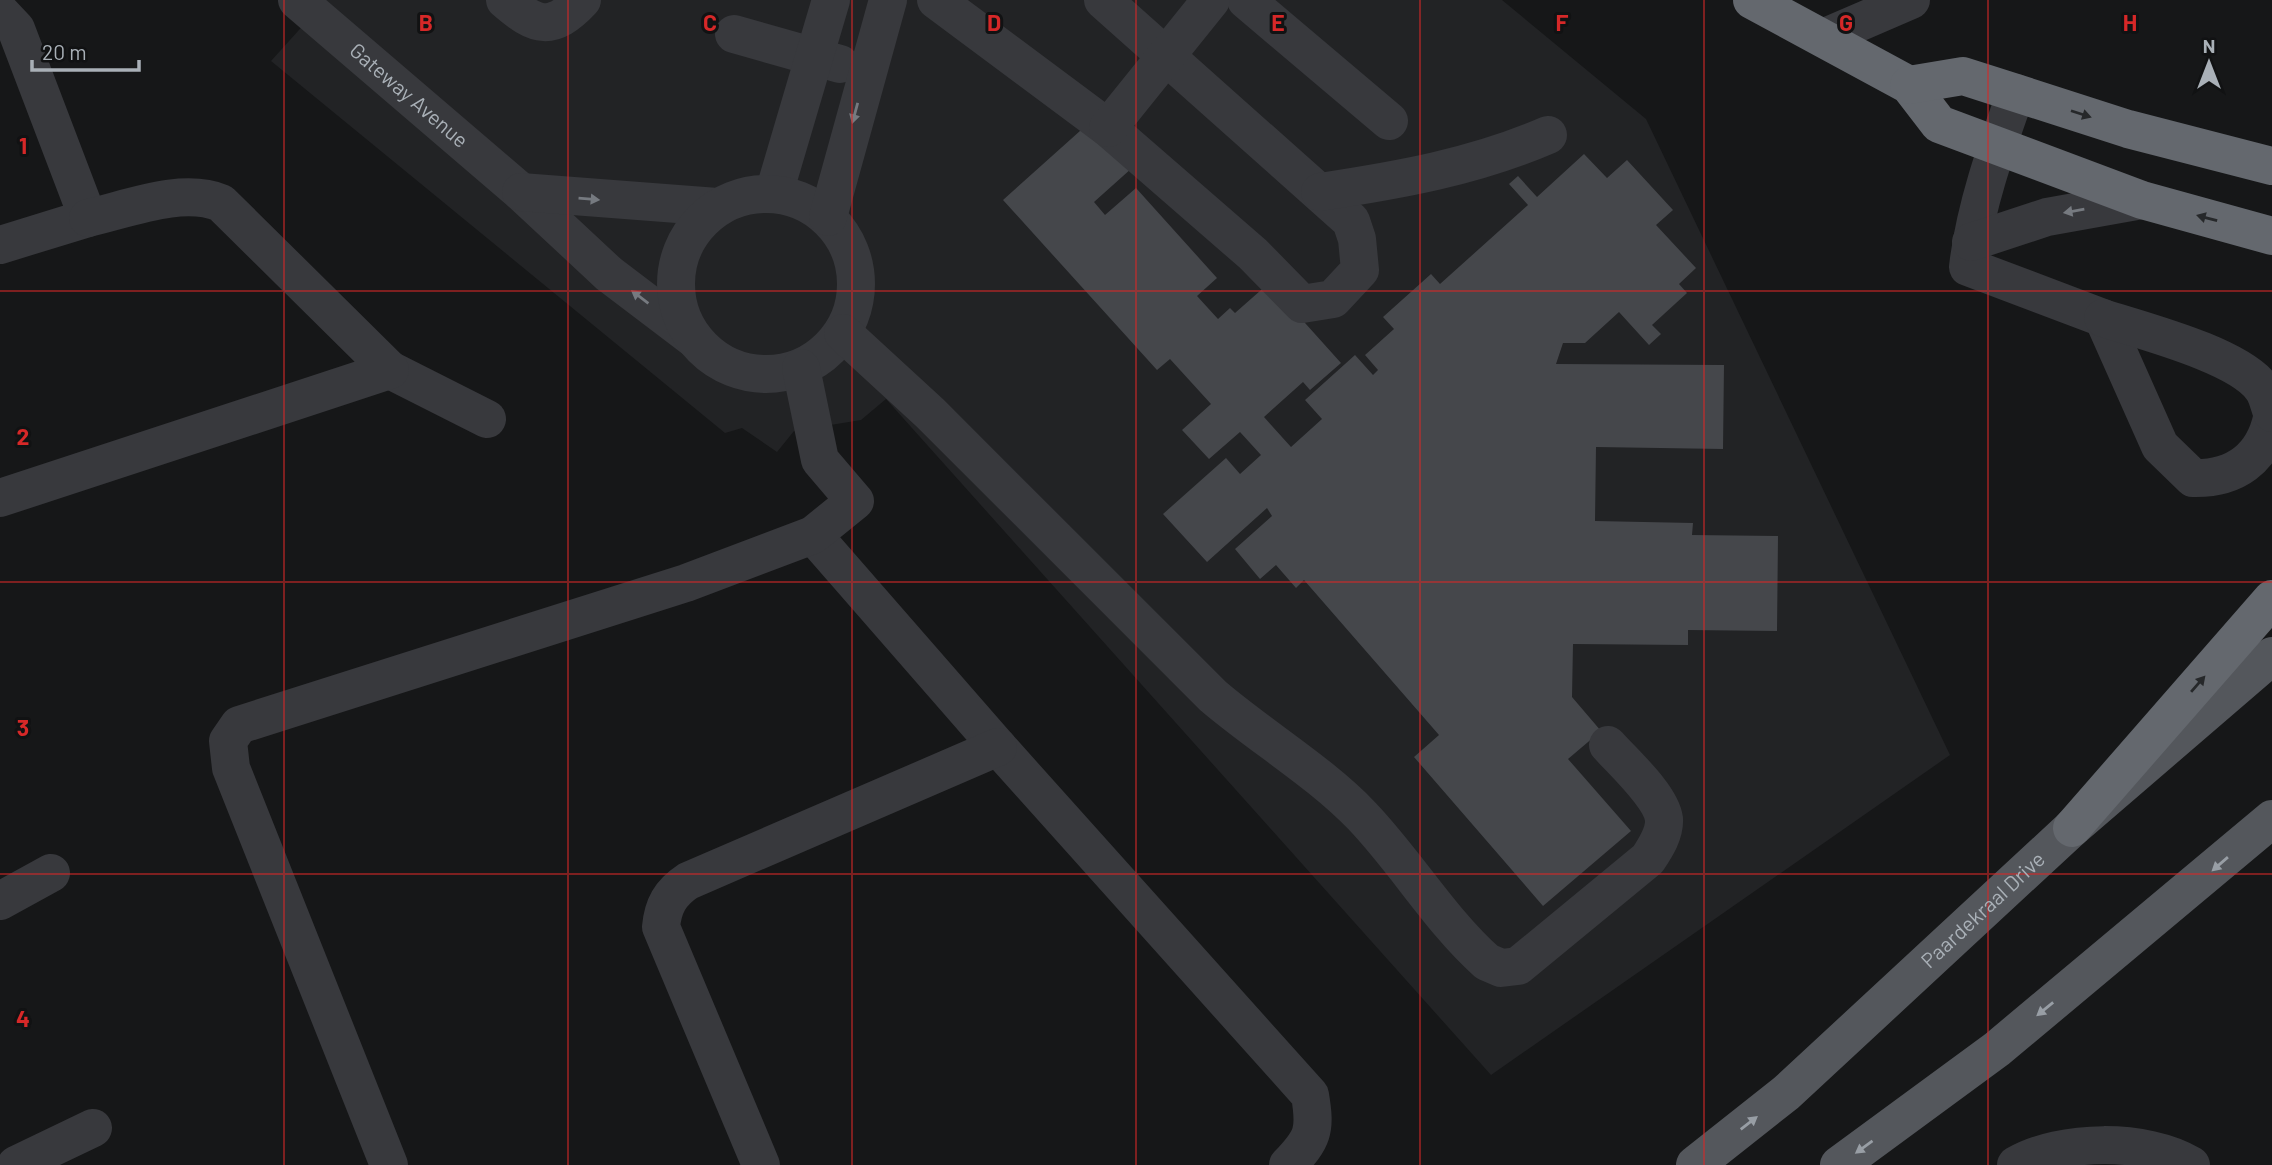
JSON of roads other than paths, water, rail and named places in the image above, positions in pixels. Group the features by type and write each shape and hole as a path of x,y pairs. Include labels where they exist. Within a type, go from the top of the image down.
{"highway":[{"path":"1752,0 1909,85 1940,124 2142,200 2272,236"},
{"path":"1909,85 1964,76 2128,130 2272,166"},
{"path":"2072,828 2272,599"}],"main road":[{"name":"Paardekraal Drive","path":"1695,1165 1786,1093 2072,828 2272,656"},
{"path":"1839,1165 1997,1049 2272,819"}],"street":[{"name":"Gateway Avenue","path":"297,0 521,191 610,274 694,339"},
{"path":"505,0 522,15 541,23 554,23 568,15 582,0"},
{"path":"774,193 831,0"},
{"path":"828,217 888,0"},
{"path":"936,0 1108,128 1253,254 1303,304 1334,299 1360,270 1357,239 1350,221 1103,0"},
{"path":"1108,128 1211,0"},
{"path":"1247,0 1389,121"},
{"path":"1822,38 1911,0"},
{"path":"0,12 16,29 88,218"},
{"path":"734,34 866,72"},
{"path":"2016,93 1997,147 1971,242 1968,267 2103,318 2192,347 2248,374 2263,389 2272,415 2262,447 2248,463 2231,473 2212,478 2193,478 2161,446 2103,318"},
{"path":"1320,192 1418,177 1469,165 1548,135"},
{"path":"521,191 717,208"},
{"path":"774,193 803,200 828,217 844,236 854,260 857,285 853,310 843,333 824,354 801,368 773,374 743,371 716,359 694,339 680,313 675,283 680,254 694,228 717,208 744,196 774,193"},
{"path":"0,245 88,218 182,197 208,197 221,203 390,370 487,419"},
{"path":"1971,242 2047,217 2142,200"},
{"path":"843,333 930,413 1213,696 1251,729 1335,789 1364,818 1487,962 1501,968 1518,966 1648,859 1660,839 1664,819 1658,801 1608,746"},
{"path":"389,1165 231,768 228,741 239,725 686,583 813,535 855,501 820,460 811,428 801,368"},
{"path":"0,498 390,370"},
{"path":"813,535 998,747 1310,1095 1315,1122 1312,1136 1288,1165"},
{"path":"761,1165 661,928 669,898 688,881 998,747"},
{"path":"0,901 51,873"},
{"path":"16,1165 93,1128"},
{"path":"2016,1165 2078,1146 2133,1146 2191,1165"}]}
